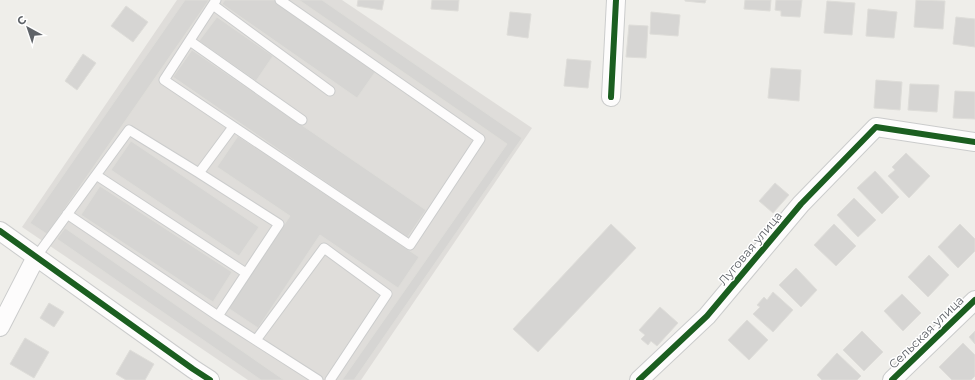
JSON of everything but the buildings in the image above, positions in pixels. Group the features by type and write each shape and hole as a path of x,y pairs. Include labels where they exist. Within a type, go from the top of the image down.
{"street":[{"path":"611,97 616,0"},
{"name":"Луговая улица","path":"639,380 706,316 801,204 876,127 975,142"},
{"path":"0,231 189,374 210,380"},
{"path":"0,327 36,257"},
{"name":"Сельская улица","path":"892,380 975,300"}],"lane":[{"path":"280,0 480,139 410,246 164,80 215,2 330,91"},
{"path":"190,41 302,120"},
{"path":"199,173 233,127"},
{"path":"36,257 129,130 279,224 218,316"},
{"path":"96,175 246,274"},
{"path":"67,214 218,316 318,380"},
{"path":"256,340 324,248 387,294 330,380"}],"shaded area":[{"path":"177,0 342,0 532,128 361,380 248,380 22,227"}],"cycle path":[{"path":"611,97 616,0"},
{"path":"639,380 707,316 801,204 876,127 975,142"},
{"path":"0,231 210,380"},
{"path":"892,380 975,300"}]}
